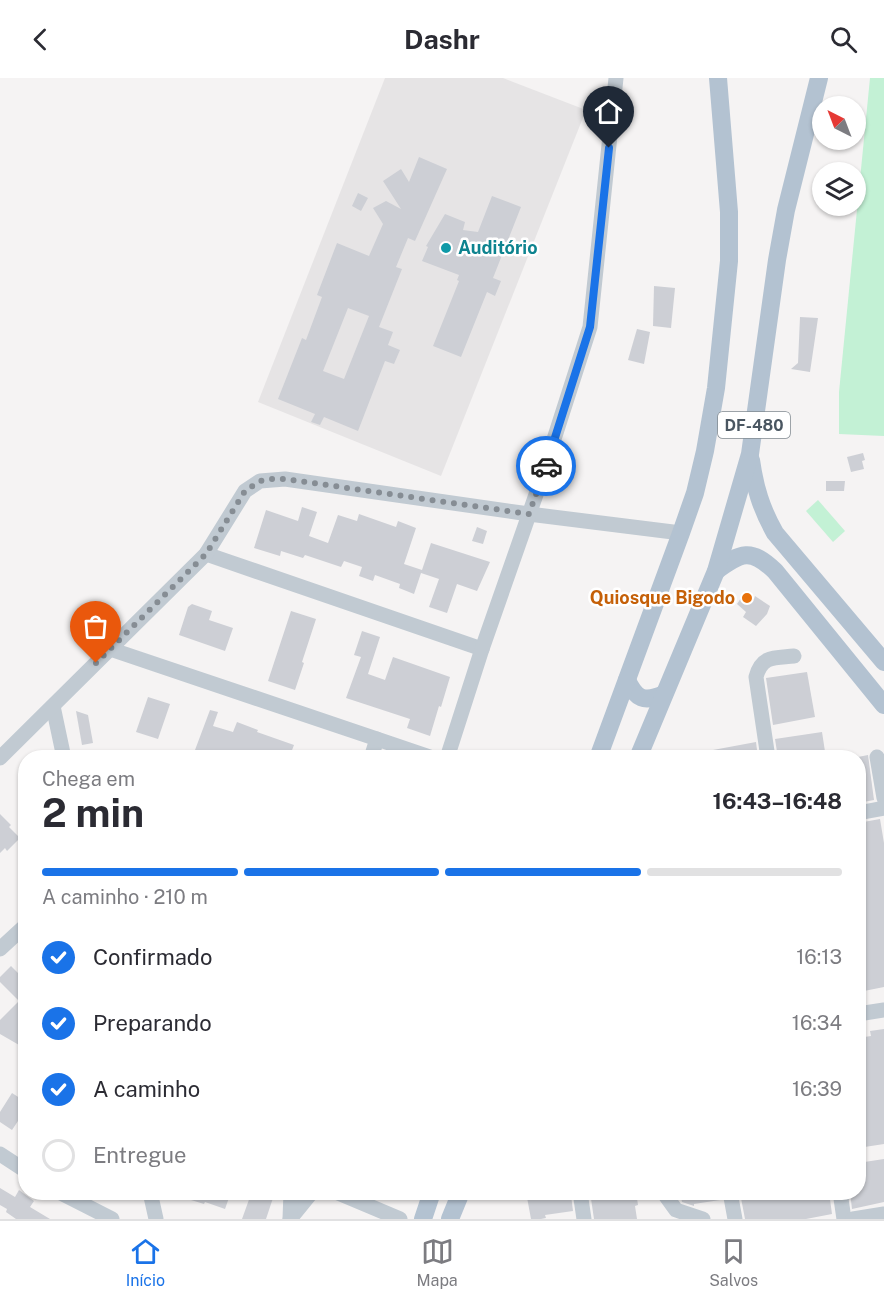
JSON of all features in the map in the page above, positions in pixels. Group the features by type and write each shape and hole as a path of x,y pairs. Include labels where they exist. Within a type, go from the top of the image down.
{"main road":[{"name":"DF-480","path":"601,750 694,493 705,451 716,388 729,261 729,212 718,78"},
{"name":"DF-480","path":"641,750 716,571 750,453 786,210 819,78"},
{"path":"750,453 755,489 763,511 776,532 884,662"},
{"path":"716,571 740,556 749,554 766,562 884,705"},
{"path":"627,680 633,691 643,699 664,694"},
{"path":"423,1219 429,1200"},
{"path":"450,1219 458,1200"}],"street":[{"path":"450,750 590,327 616,78"},
{"path":"0,758 206,554 245,491 260,481 285,479 681,533"},
{"path":"206,554 482,649"},
{"path":"110,649 409,750"},
{"path":"767,750 756,676 759,665 765,660 794,656"},
{"path":"53,706 62,750"},
{"path":"374,750 377,739"},
{"path":"877,757 884,798"},
{"path":"866,811 884,808"},
{"path":"0,949 18,932"},
{"path":"866,1013 884,1010"},
{"path":"0,1154 18,1166"},
{"path":"75,1200 112,1219"},
{"path":"152,1200 156,1219"},
{"path":"290,1219 291,1200"},
{"path":"290,1219 305,1200"},
{"path":"355,1200 400,1219"},
{"path":"581,1200 584,1219"},
{"path":"669,1200 676,1210 703,1219"},
{"path":"731,1200 735,1219"},
{"path":"841,1200 844,1219"},
{"path":"853,1219 884,1214"}],"shaded area":[{"path":"385,78 503,78 586,110 441,476 258,402"}],"green space":[{"path":"870,78 884,78 884,436 839,434 839,392 856,216 866,216 866,162 862,162 863,150 866,150"},
{"path":"818,500 845,531 833,542 806,511"}],"building":[{"path":"419,157 447,169 415,241 408,238 396,267 402,269 379,327 393,332 388,345 400,350 394,364 385,361 358,431 324,417 320,425 311,422 315,414 278,399 302,338 306,340 322,297 317,295 337,243 369,256 383,224 373,208 386,201 401,209 383,181 401,169 409,182","holes":["348,308 369,316 344,379 323,371"]},
{"path":"358,193 368,198 361,211 352,206"},
{"path":"492,196 521,207 493,278 501,281 495,296 487,292 461,357 433,346 459,281 457,280 459,275 422,261 428,247 426,246 445,214 465,222 463,230 478,232"},
{"path":"654,286 675,288 671,328 653,326"},
{"path":"800,317 818,318 810,372 791,369 798,363"},
{"path":"637,329 650,332 644,364 628,360"},
{"path":"863,453 864,469 851,472 847,457"},
{"path":"826,481 845,481 844,491 826,491"},
{"path":"302,507 317,512 309,536 328,543 338,515 357,521 359,514 396,527 398,521 416,528 404,564 422,570 431,543 490,562 477,591 457,584 447,613 429,607 439,579 421,573 414,594 399,588 400,584 375,575 373,581 359,576 362,567 344,561 341,567 305,555 303,558 281,551 280,556 254,548 266,510 298,521"},
{"path":"477,527 487,531 483,544 472,541"},
{"path":"745,592 770,606 767,614 756,626 743,617 746,612 737,604"},
{"path":"192,604 212,611 209,620 233,628 225,651 179,635 188,607"},
{"path":"291,611 316,619 295,690 268,681"},
{"path":"362,631 380,637 368,674 385,680 393,657 450,677 430,736 407,728 410,719 346,698 361,657 354,655"},
{"path":"807,672 815,717 773,725 766,678"},
{"path":"148,697 170,704 158,739 136,732"},
{"path":"210,710 218,712 213,726 233,732 237,722 294,745 292,750 195,750"},
{"path":"76,711 88,715 93,743 82,745"},
{"path":"822,732 825,750 777,750 775,739"},
{"path":"756,742 757,750 713,750"},
{"path":"866,755 868,755 874,800 866,802"},
{"path":"0,814 11,825 9,827 18,836 18,840 7,851 5,848 0,853"},
{"path":"880,819 884,843 884,987 866,991 866,822"},
{"path":"11,966 18,973 18,1000 0,982 0,977"},
{"path":"18,1002 18,1044 0,1034 0,1020"},
{"path":"884,1029 884,1144 866,1147 866,1037 871,1036 870,1031"},
{"path":"12,1093 18,1097 18,1121 12,1130 0,1122 0,1112"},
{"path":"884,1159 884,1202 852,1209 851,1200 866,1200 866,1162"},
{"path":"0,1188 15,1197 18,1192 18,1200 33,1200 30,1207 50,1219 16,1219 0,1205"},
{"path":"191,1200 228,1200 225,1209 205,1202 204,1204"},
{"path":"249,1200 272,1200 266,1219 242,1219"},
{"path":"527,1200 572,1200 573,1211 545,1215 546,1218 541,1219 531,1219"},
{"path":"591,1200 637,1200 638,1205 635,1206 637,1219 594,1219"},
{"path":"682,1200 720,1200 694,1204 694,1206"},
{"path":"741,1200 830,1200 832,1214 806,1219 745,1219"}],"way so far":[{"path":"96,663 206,554 245,491 260,481 285,479 529,514 546,466"}],"place":[{"name":"Auditório","path":"446,248"},
{"name":"Quiosque Bigodo","path":"747,598"}],"route":[{"path":"546,466 590,327 609,148"}]}
